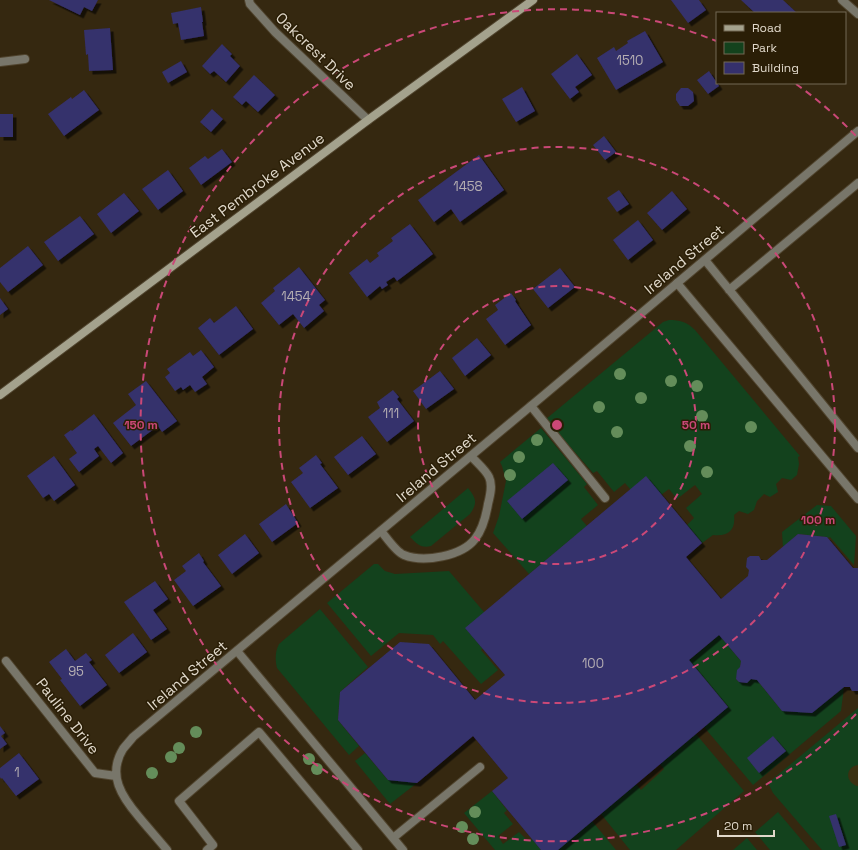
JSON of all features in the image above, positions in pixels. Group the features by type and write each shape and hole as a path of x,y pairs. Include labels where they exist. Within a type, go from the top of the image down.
{"main road":[{"name":"East Pembroke Avenue","path":"0,395 368,120 533,0"}],"street":[{"name":"Oakcrest Drive","path":"249,0 250,4 275,32 368,120"},
{"path":"842,0 858,14"},
{"path":"0,62 25,59"},
{"name":"Ireland Street","path":"116,776 118,763 123,750 133,737 531,406 858,131"},
{"path":"729,290 858,183"},
{"path":"705,260 858,448"},
{"path":"677,283 858,499"},
{"path":"531,406 605,498"},
{"path":"381,531 399,552 414,558 446,556 462,550 475,540 482,528 490,497 491,484 484,470 471,456"},
{"path":"236,651 403,850"},
{"name":"Pauline Drive","path":"6,661 95,773 116,776"},
{"path":"213,848 179,801 259,732 358,850"},
{"path":"393,838 480,767"},
{"path":"116,776 120,791 128,803 167,850"}],"green space":[{"path":"669,320 683,322 695,330 800,456 798,457 799,464 797,475 791,480 782,478 776,484 778,492 770,497 764,494 757,501 754,510 748,514 739,511 734,515 734,525 727,534 713,535 702,543 687,525 694,518 686,508 702,494 695,485 677,499 669,489 661,495 630,489 625,483 614,492 597,471 593,473 546,419 663,322"},
{"path":"541,428 587,484 584,487 598,505 581,519 587,526 529,574 493,533 499,516 506,481 500,462"},
{"path":"468,488 475,501 474,507 470,514 431,546 424,547 410,537"},
{"path":"817,505 831,506 856,536 854,565 830,537 798,534 783,547 782,532"},
{"path":"374,564 378,564 385,571 395,574 449,571 484,612 483,648 481,650 498,670 481,684 443,641 440,644 433,635 399,633 371,656 327,603"},
{"path":"320,609 368,667 340,692 338,720 359,746 349,755 277,668 276,656 279,644"},
{"path":"719,635 741,661 736,679 739,682 747,683 751,679 757,680 782,711 812,713 844,687 841,711 753,785 704,727 728,707 689,660"},
{"path":"858,708 858,850 822,850 773,793 768,783"},
{"path":"696,734 744,791 676,850 630,850 601,814 636,784 641,790 664,769 660,764"},
{"path":"365,753 388,780 417,783 390,804 355,761"},
{"path":"492,791 507,810 504,813 513,824 498,836 503,844 519,832 528,841 532,839 541,850 495,850 464,813"},
{"path":"778,812 810,850 770,850 755,832"},
{"path":"592,821 616,850 558,850"},
{"path":"747,838 757,850 733,850"}],"sand":[{"path":"858,765 857,786 850,781 848,775 849,771 854,766"}],"building":[{"path":"49,0 98,0 92,11 84,7 80,15"},
{"path":"671,0 699,0 706,10 688,23"},
{"path":"741,0 783,0 796,12 754,12"},
{"path":"201,7 204,36 181,40 178,23 173,24 171,13"},
{"path":"110,28 113,70 89,71 84,30"},
{"path":"645,31 663,62 616,90 597,58 614,47 616,51 628,43 627,41"},
{"path":"222,44 232,54 230,56 240,66 226,82 214,71 210,74 202,66"},
{"path":"577,54 592,75 575,87 579,92 570,99 551,74"},
{"path":"181,61 187,72 168,83 162,72"},
{"path":"709,71 716,84 719,86 708,94 697,80"},
{"path":"254,75 275,95 258,112 246,101 242,105 233,97"},
{"path":"522,87 535,111 516,122 502,99"},
{"path":"681,88 688,88 693,92 694,101 688,106 680,106 676,100 676,94"},
{"path":"84,90 99,110 64,136 48,114 71,97 72,99"},
{"path":"212,109 223,119 211,132 200,122"},
{"path":"0,114 13,114 13,137 0,137"},
{"path":"604,136 616,152 605,160 593,145"},
{"path":"222,149 232,162 201,185 189,168 205,156 208,159"},
{"path":"479,155 504,190 460,222 451,209 434,222 418,200"},
{"path":"168,170 183,191 158,210 142,189"},
{"path":"619,190 629,204 617,212 607,198"},
{"path":"672,191 687,209 662,230 647,213"},
{"path":"124,193 139,211 111,233 97,214"},
{"path":"80,216 94,234 58,261 44,242"},
{"path":"638,220 653,240 628,260 613,240"},
{"path":"410,224 433,254 397,281 394,277 386,282 388,285 382,289 380,286 367,297 349,273 367,259 370,263 379,256 377,253 393,241 391,238"},
{"path":"28,246 43,265 8,292 0,282 0,268"},
{"path":"299,267 325,300 319,305 324,311 304,328 293,314 279,325 261,303 275,291 273,288"},
{"path":"560,268 575,287 548,308 533,289"},
{"path":"511,293 531,325 505,345 486,319 498,310 495,305"},
{"path":"0,298 8,309 0,315"},
{"path":"236,306 253,329 219,355 198,328 210,318 214,323"},
{"path":"477,338 491,355 465,376 452,358"},
{"path":"201,350 214,367 202,377 207,384 195,392 190,385 183,390 181,387 175,391 165,377 170,373 167,369 190,352 193,356"},
{"path":"440,371 454,389 426,409 413,391"},
{"path":"146,381 177,421 162,432 158,426 131,446 113,423 136,405 128,394"},
{"path":"393,390 399,397 397,399 414,421 387,442 368,417 380,408 377,402"},
{"path":"94,414 123,453 111,463 98,446 94,449 99,456 79,472 69,459 77,453 64,435 71,430 72,431"},
{"path":"362,436 376,454 348,475 334,457"},
{"path":"316,455 322,463 320,464 338,488 310,508 291,482 303,473 299,468"},
{"path":"54,456 75,485 54,501 49,494 43,498 27,476"},
{"path":"553,463 568,480 522,519 507,501"},
{"path":"646,476 702,543 686,557 721,599 748,576 749,570 746,567 747,558 750,556 759,556 761,560 767,560 798,534 827,537 853,568 858,568 858,691 852,691 850,687 844,687 812,713 782,711 757,680 751,679 747,683 739,682 736,679 737,670 740,667 741,661 719,635 689,660 728,707 558,850 541,850 492,791 508,778 473,736 417,783 388,780 338,720 340,692 400,642 429,644 475,700 505,675 465,628"},
{"path":"286,504 298,523 272,542 259,524"},
{"path":"245,534 259,553 232,574 218,555"},
{"path":"199,553 204,561 203,562 221,586 193,606 174,580 186,571 182,566"},
{"path":"155,581 168,599 153,610 167,629 151,640 124,602"},
{"path":"133,633 147,652 119,673 105,655"},
{"path":"66,649 75,661 86,653 92,660 89,662 107,685 80,706 60,680 62,679 49,662"},
{"path":"0,726 5,733 1,736 7,744 0,749"},
{"path":"773,736 786,751 759,773 747,758"},
{"path":"19,753 39,779 16,796 2,778 1,779 0,768"},
{"path":"836,814 846,845 839,847 829,816"}]}
